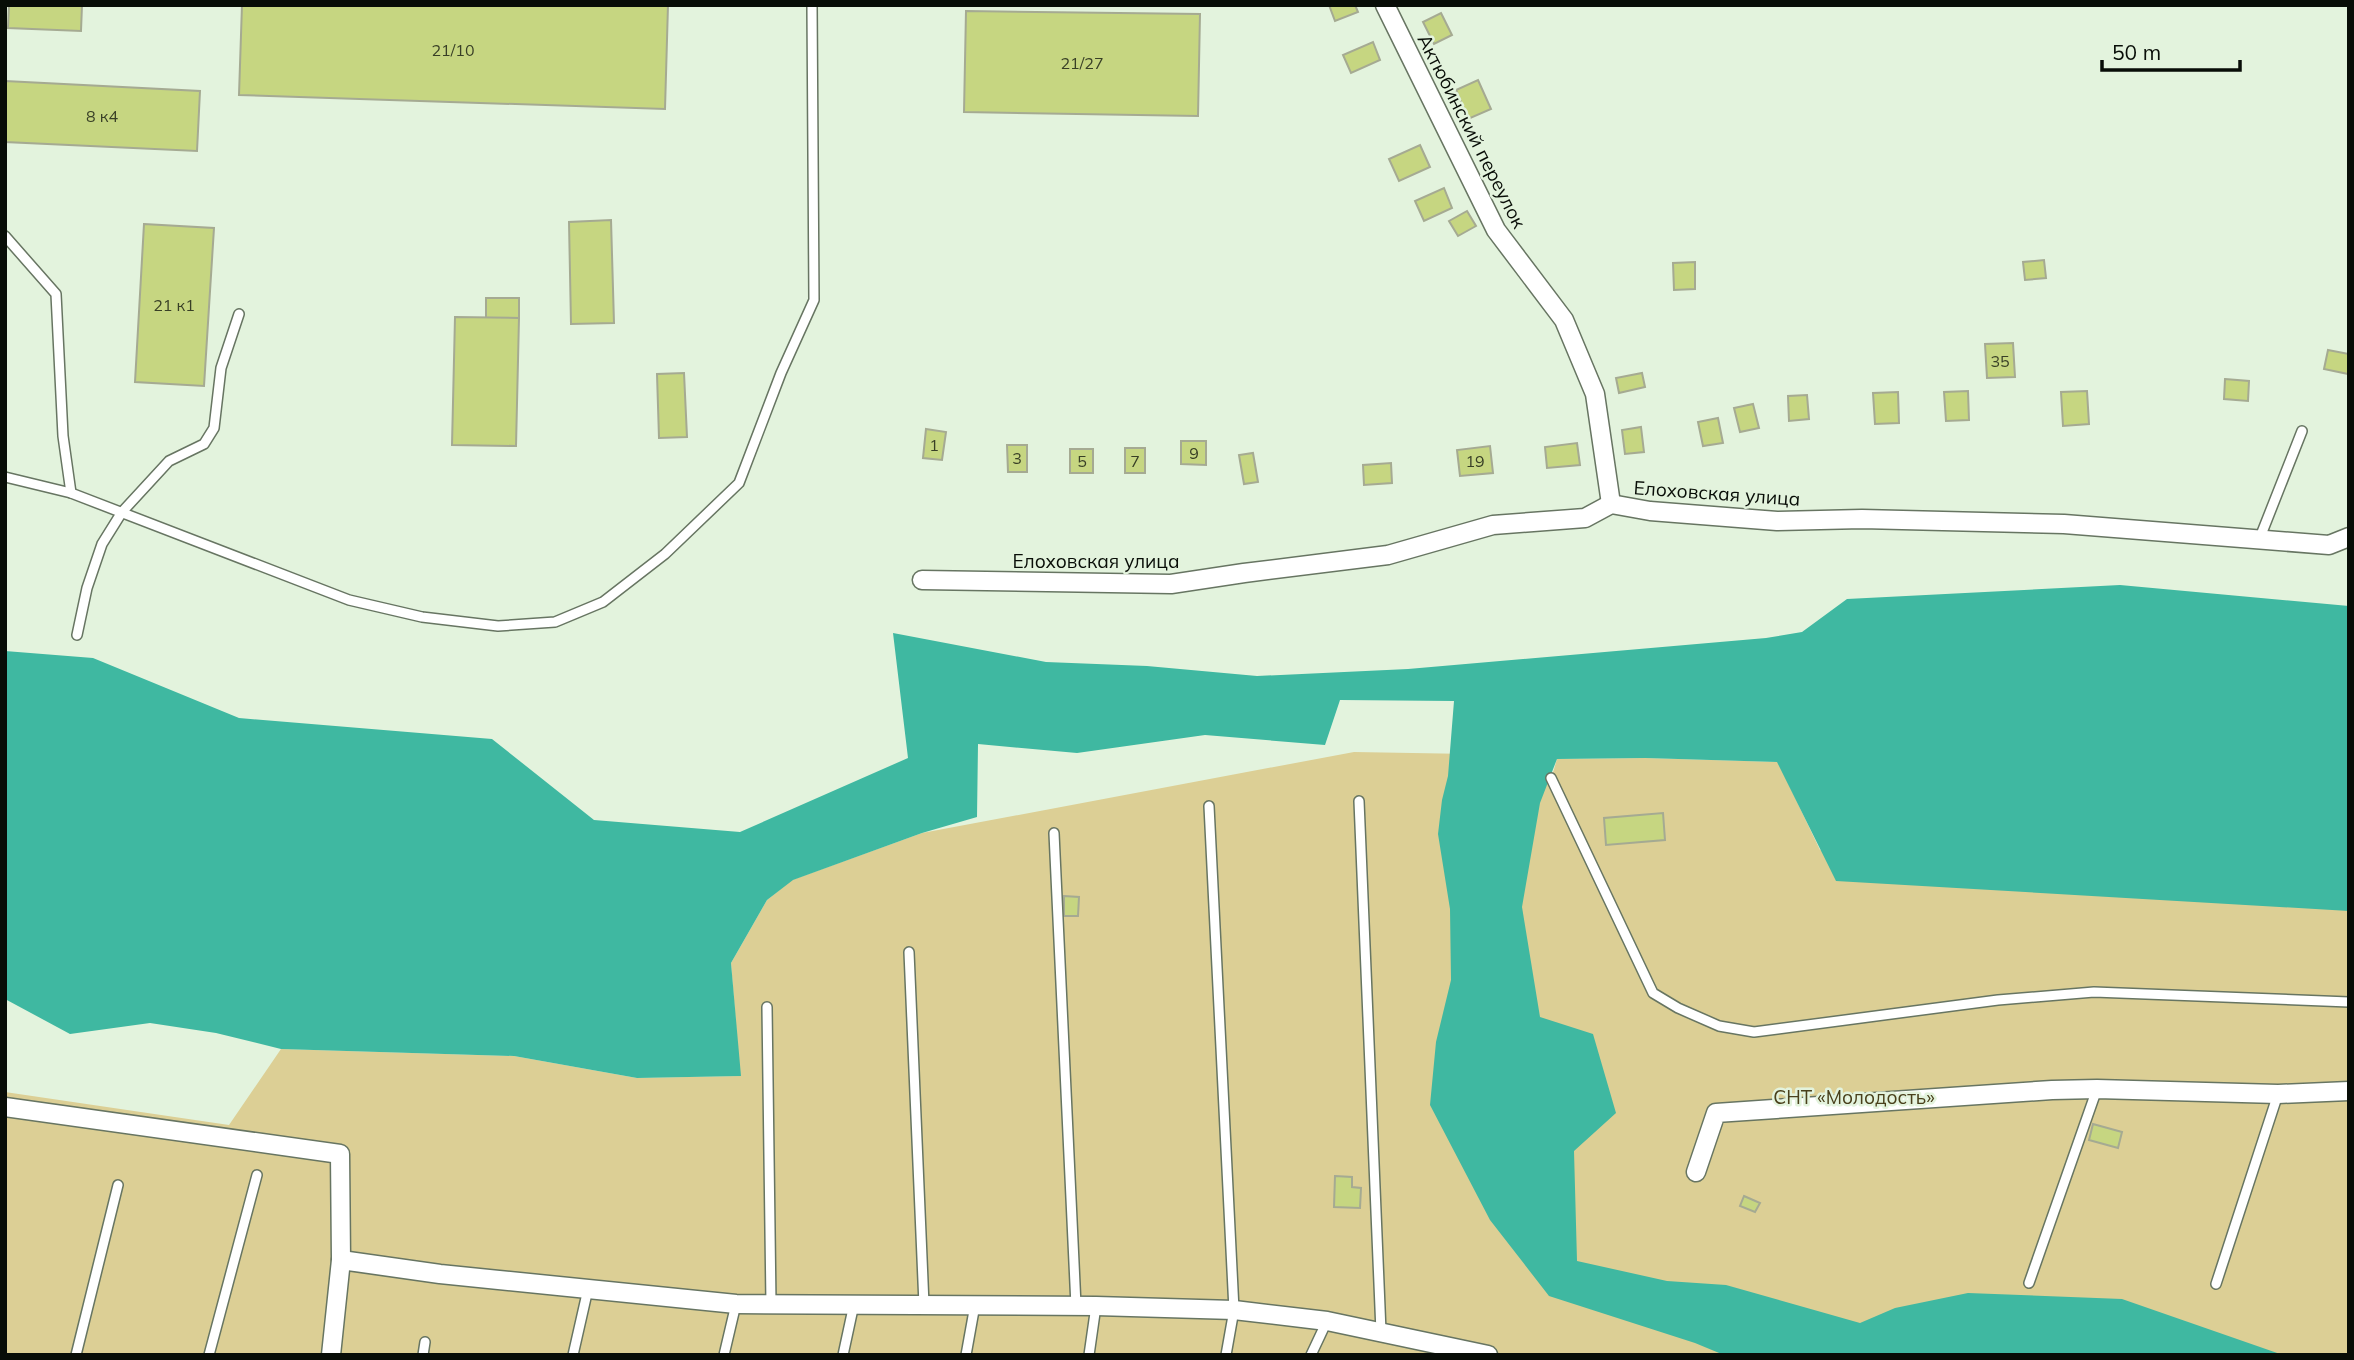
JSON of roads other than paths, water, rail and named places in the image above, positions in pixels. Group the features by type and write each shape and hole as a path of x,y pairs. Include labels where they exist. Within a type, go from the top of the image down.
{"street":[{"name":"Актюбинский переулок","path":"1385,5 1496,230 1564,320 1595,394 1611,504"},
{"name":"Елоховская улица","path":"922,580 1171,584 1388,555 1493,525 1585,518 1611,504 1650,511 1777,521 1862,519 2064,524 2329,545 2349,537"},
{"path":"1696,1172 1716,1113 2097,1089 2278,1094 2349,1091"},
{"path":"5,1107 340,1154 341,1260 331,1355"},
{"path":"341,1260 440,1274 736,1304 1096,1306 1234,1310 1327,1321 1381,1332 1440,1350 1488,1355"}],"lane":[{"path":"5,477 71,493 349,600 422,617 498,626 555,622 603,602 665,554 739,483 781,373 814,300 812,5"},
{"path":"5,236 56,294 63,436 71,493"},
{"path":"77,635 102,544 122,512 169,461 204,444 214,428 221,368 239,314"},
{"path":"2259,540 2302,432"},
{"path":"1551,778 1653,993 1718,1026 1754,1032 1998,1000 2094,992 2349,1002"},
{"path":"1359,801 1381,1332"},
{"path":"1209,806 1234,1310 1226,1355"},
{"path":"1054,833 1076,1306"},
{"path":"909,952 924,1305"},
{"path":"767,1007 771,1304"},
{"path":"2029,1283 2097,1089"},
{"path":"2216,1284 2278,1094"},
{"path":"209,1355 257,1175"},
{"path":"76,1355 118,1185"},
{"path":"573,1355 588,1289"},
{"path":"724,1355 736,1304"},
{"path":"843,1355 854,1304"},
{"path":"966,1355 975,1305"},
{"path":"1088,1355 1096,1306"},
{"path":"1311,1355 1327,1321"},
{"path":"423,1355 425,1342"}],"water":[{"path":"2120,585 2349,606 2349,911 1836,881 1777,762 1645,758 1557,759 1540,803 1522,907 1540,1017 1593,1034 1616,1113 1574,1151 1577,1261 1667,1281 1726,1285 1860,1323 1895,1308 1968,1293 2122,1299 2283,1355 1724,1355 1695,1343 1549,1296 1490,1220 1430,1105 1436,1042 1451,980 1450,909 1438,834 1448,776 1454,701 1340,700 1325,745 1205,735 1077,753 978,744 977,817 922,833 793,880 767,900 731,963 741,1076 637,1078 514,1056 281,1049 216,1033 150,1023 70,1034 5,999 5,651 93,658 239,718 492,739 594,820 740,832 908,758 893,633 1046,662 1147,666 1257,676 1408,669 1766,638 1802,632 1847,599"}],"park label":[{"name":"СНТ «Молодость»","path":"1854,1097"}]}
